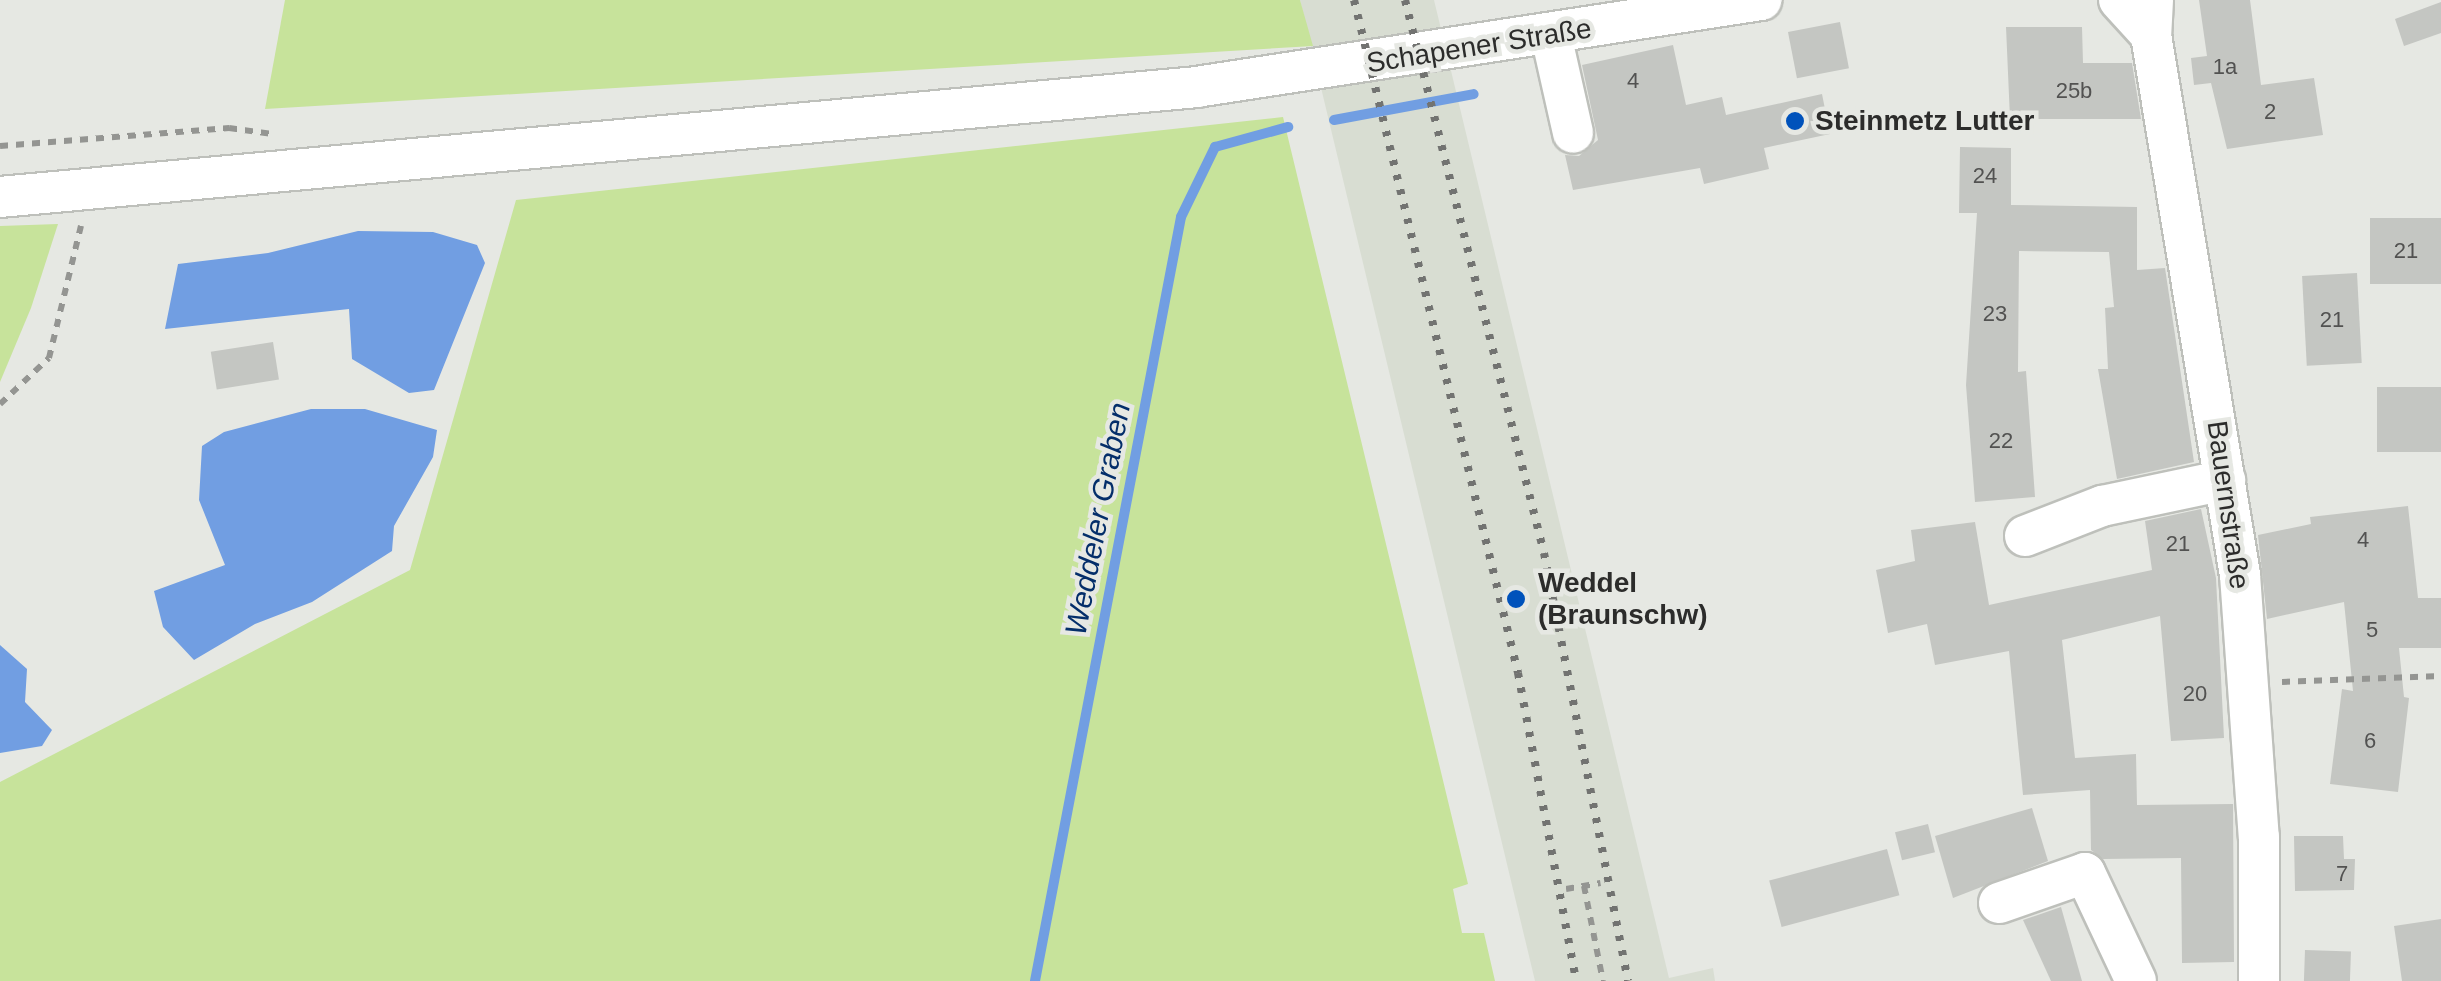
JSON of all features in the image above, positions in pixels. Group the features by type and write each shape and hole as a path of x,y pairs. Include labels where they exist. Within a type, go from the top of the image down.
{"street":[{"name":"Schapener Straße","path":"0,197 1196,87 1551,36 1760,0"},
{"name":"Bauernstraße","path":"2120,0 2152,17 2225,480 2250,684 2258,981"},
{"path":"1551,36 1572,133"},
{"path":"2025,536 2102,506 2225,480"},
{"path":"1998,903 2085,872 2136,981"}],"path":[{"path":"0,404 48,358 81,225 81,190"},
{"path":"2250,684 2441,676"},
{"path":"1566,889 1600,882"},
{"path":"1584,886 1604,981"}],"shaded area":[{"path":"1300,0 1434,0 1669,978 1713,968 1715,981 1535,981"}],"green space":[{"path":"285,0 1300,0 1313,46 265,109"},
{"path":"1283,117 1468,884 1453,889 1462,933 1484,933 1495,981 0,981 0,782 410,570 516,200"},
{"path":"58,224 31,308 0,382 0,226"}],"water":[{"path":"358,231 433,232 477,245 485,263 434,390 409,393 352,359 349,309 165,329 178,264 268,253"},
{"path":"311,409 365,409 437,430 433,457 394,526 392,551 312,602 255,624 194,660 163,627 154,591 225,565 199,500 202,446 224,432"},
{"path":"0,645 27,669 25,702 52,730 42,746 0,753"}],"building":[{"path":"2199,0 2250,0 2261,85 2314,78 2323,135 2227,149 2211,83 2194,85 2191,58 2207,56"},
{"path":"2441,2 2441,33 2404,46 2395,19"},
{"path":"1840,22 1849,68 1797,78 1788,32"},
{"path":"2006,27 2082,27 2083,63 2132,63 2141,119 2010,119"},
{"path":"1673,45 1686,105 1722,97 1726,115 1822,94 1830,134 1764,148 1769,169 1704,184 1700,168 1573,190 1565,155 1579,156 1598,140 1582,65"},
{"path":"1960,147 2011,148 2011,205 2137,207 2137,270 2165,268 2194,462 2117,479 2098,369 2108,369 2105,308 2114,307 2109,252 2019,251 2018,372 2026,371 2035,497 1975,502 1966,385 1977,213 1959,213"},
{"path":"2370,218 2441,218 2441,284 2370,284"},
{"path":"2357,273 2362,363 2307,366 2302,276"},
{"path":"273,342 279,380 217,389 211,352"},
{"path":"2377,387 2441,387 2441,452 2377,452"},
{"path":"2408,506 2418,598 2441,598 2441,648 2399,648 2404,697 2409,698 2398,792 2330,784 2342,689 2353,691 2344,602 2267,619 2258,535 2311,524 2310,517"},
{"path":"2201,509 2216,578 2224,738 2171,741 2160,616 2062,640 2075,758 2136,754 2137,805 2233,804 2234,962 2182,963 2181,858 2103,859 2091,850 2090,790 2023,795 2009,651 1935,665 1927,624 1888,633 1876,570 1915,561 1911,530 1975,522 1989,605 2152,570 2145,521"},
{"path":"2032,808 2048,861 1953,898 1935,836"},
{"path":"1928,824 1935,852 1902,860 1895,832"},
{"path":"2294,836 2343,836 2344,859 2355,859 2354,890 2295,891"},
{"path":"1887,849 1899,895 1782,927 1769,881"},
{"path":"2061,907 2082,981 2051,981 2023,920"},
{"path":"2441,919 2441,981 2402,981 2394,926"},
{"path":"2305,950 2351,952 2350,981 2304,981"}],"waterway":[{"name":"Weddeler Graben","path":"1334,120 1474,94"},
{"name":"Weddeler Graben","path":"1035,981 1181,217 1215,147 1288,127"}],"railway":[{"path":"1354,0 1518,673 1576,981"},
{"path":"1405,0 1544,553 1628,981"}],"place":[{"name":"Steinmetz Lutter","path":"1795,121"},
{"name":"Weddel (Braunschw)","path":"1516,599"}]}
